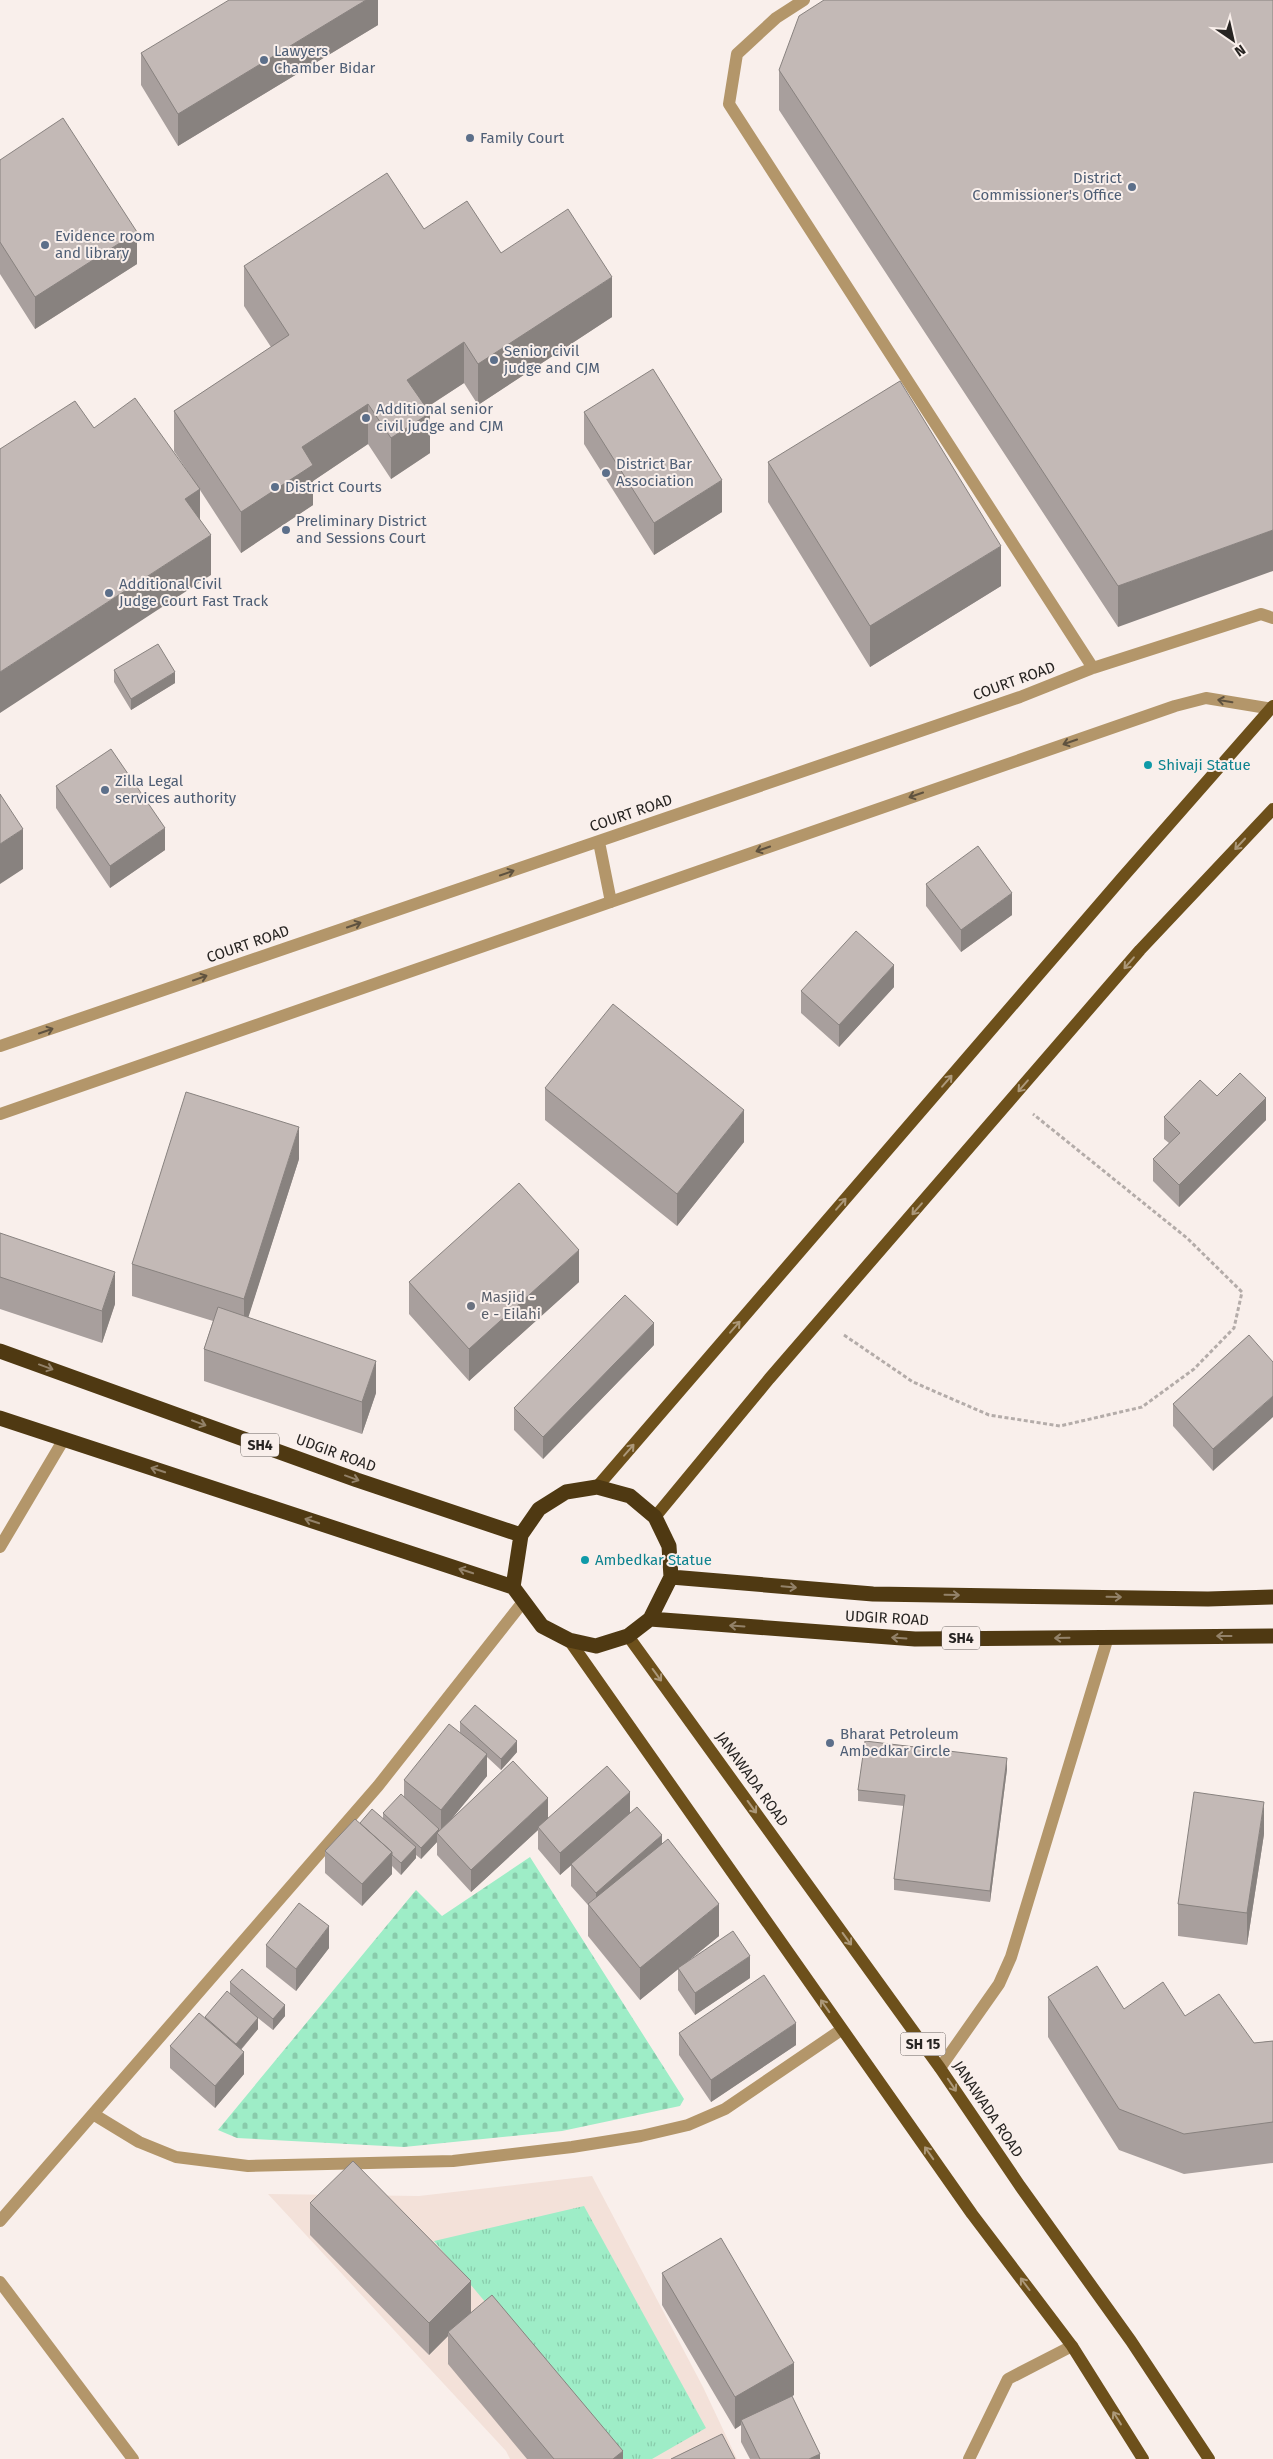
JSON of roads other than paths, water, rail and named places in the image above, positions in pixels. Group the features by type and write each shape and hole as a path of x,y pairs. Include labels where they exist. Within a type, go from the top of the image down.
{"highway":[{"name":"UDGIR ROAD","path":"0,1351 357,1480 521,1535"},
{"path":"0,1418 513,1587 542,1626 569,1640 596,1646 628,1636 650,1619 671,1577 669,1546 656,1517 630,1496 597,1487 566,1492 539,1509 521,1535 513,1587"},
{"name":"UDGIR ROAD","path":"671,1577 873,1594 1208,1599 1273,1597"},
{"name":"UDGIR ROAD","path":"650,1619 915,1639 1273,1636"}],"main road":[{"path":"597,1487 1272,708"},
{"path":"656,1517 821,1320 1140,950 1273,809"},
{"name":"JANAWADA ROAD","path":"628,1636 940,2068 1020,2186 1131,2341 1209,2459"},
{"path":"569,1640 972,2214 1072,2346 1143,2459"}],"street":[{"path":"804,0 776,18 737,54 729,104 1093,668"},
{"name":"COURT ROAD","path":"0,1046 1020,697 1093,668 1261,614 1273,618"},
{"path":"0,1114 1175,706 1206,698 1272,708"},
{"path":"599,842 611,902"},
{"path":"0,1548 64,1439"},
{"path":"0,2221 378,1786 524,1602"},
{"path":"940,2068 999,1984 1012,1957 1108,1637"},
{"path":"93,2114 139,2142 176,2157 248,2166 453,2161 572,2147 641,2136 688,2125 725,2109 841,2030"},
{"path":"0,2282 133,2459"},
{"path":"969,2459 1008,2379 1072,2346"}],"place":[{"name":"Lawyers Chamber Bidar","path":"264,60"},
{"name":"Family Court","path":"470,138"},
{"name":"District Commissioner's Office","path":"1132,187"},
{"name":"Evidence room and library","path":"45,245"},
{"name":"Senior civil judge and CJM","path":"494,360"},
{"name":"Additional senior civil judge and CJM","path":"366,418"},
{"name":"District Bar Association","path":"606,473"},
{"name":"District Courts","path":"275,487"},
{"name":"Preliminary District and Sessions Court","path":"286,530"},
{"name":"Additional Civil Judge Court Fast Track","path":"109,593"},
{"name":"Shivaji Statue","path":"1148,765"},
{"name":"Zilla Legal services authority","path":"105,790"},
{"name":"Masjid - e - Eilahi","path":"471,1306"},
{"name":"Ambedkar Statue","path":"585,1560"},
{"name":"Bharat Petroleum Ambedkar Circle","path":"830,1743"}]}
